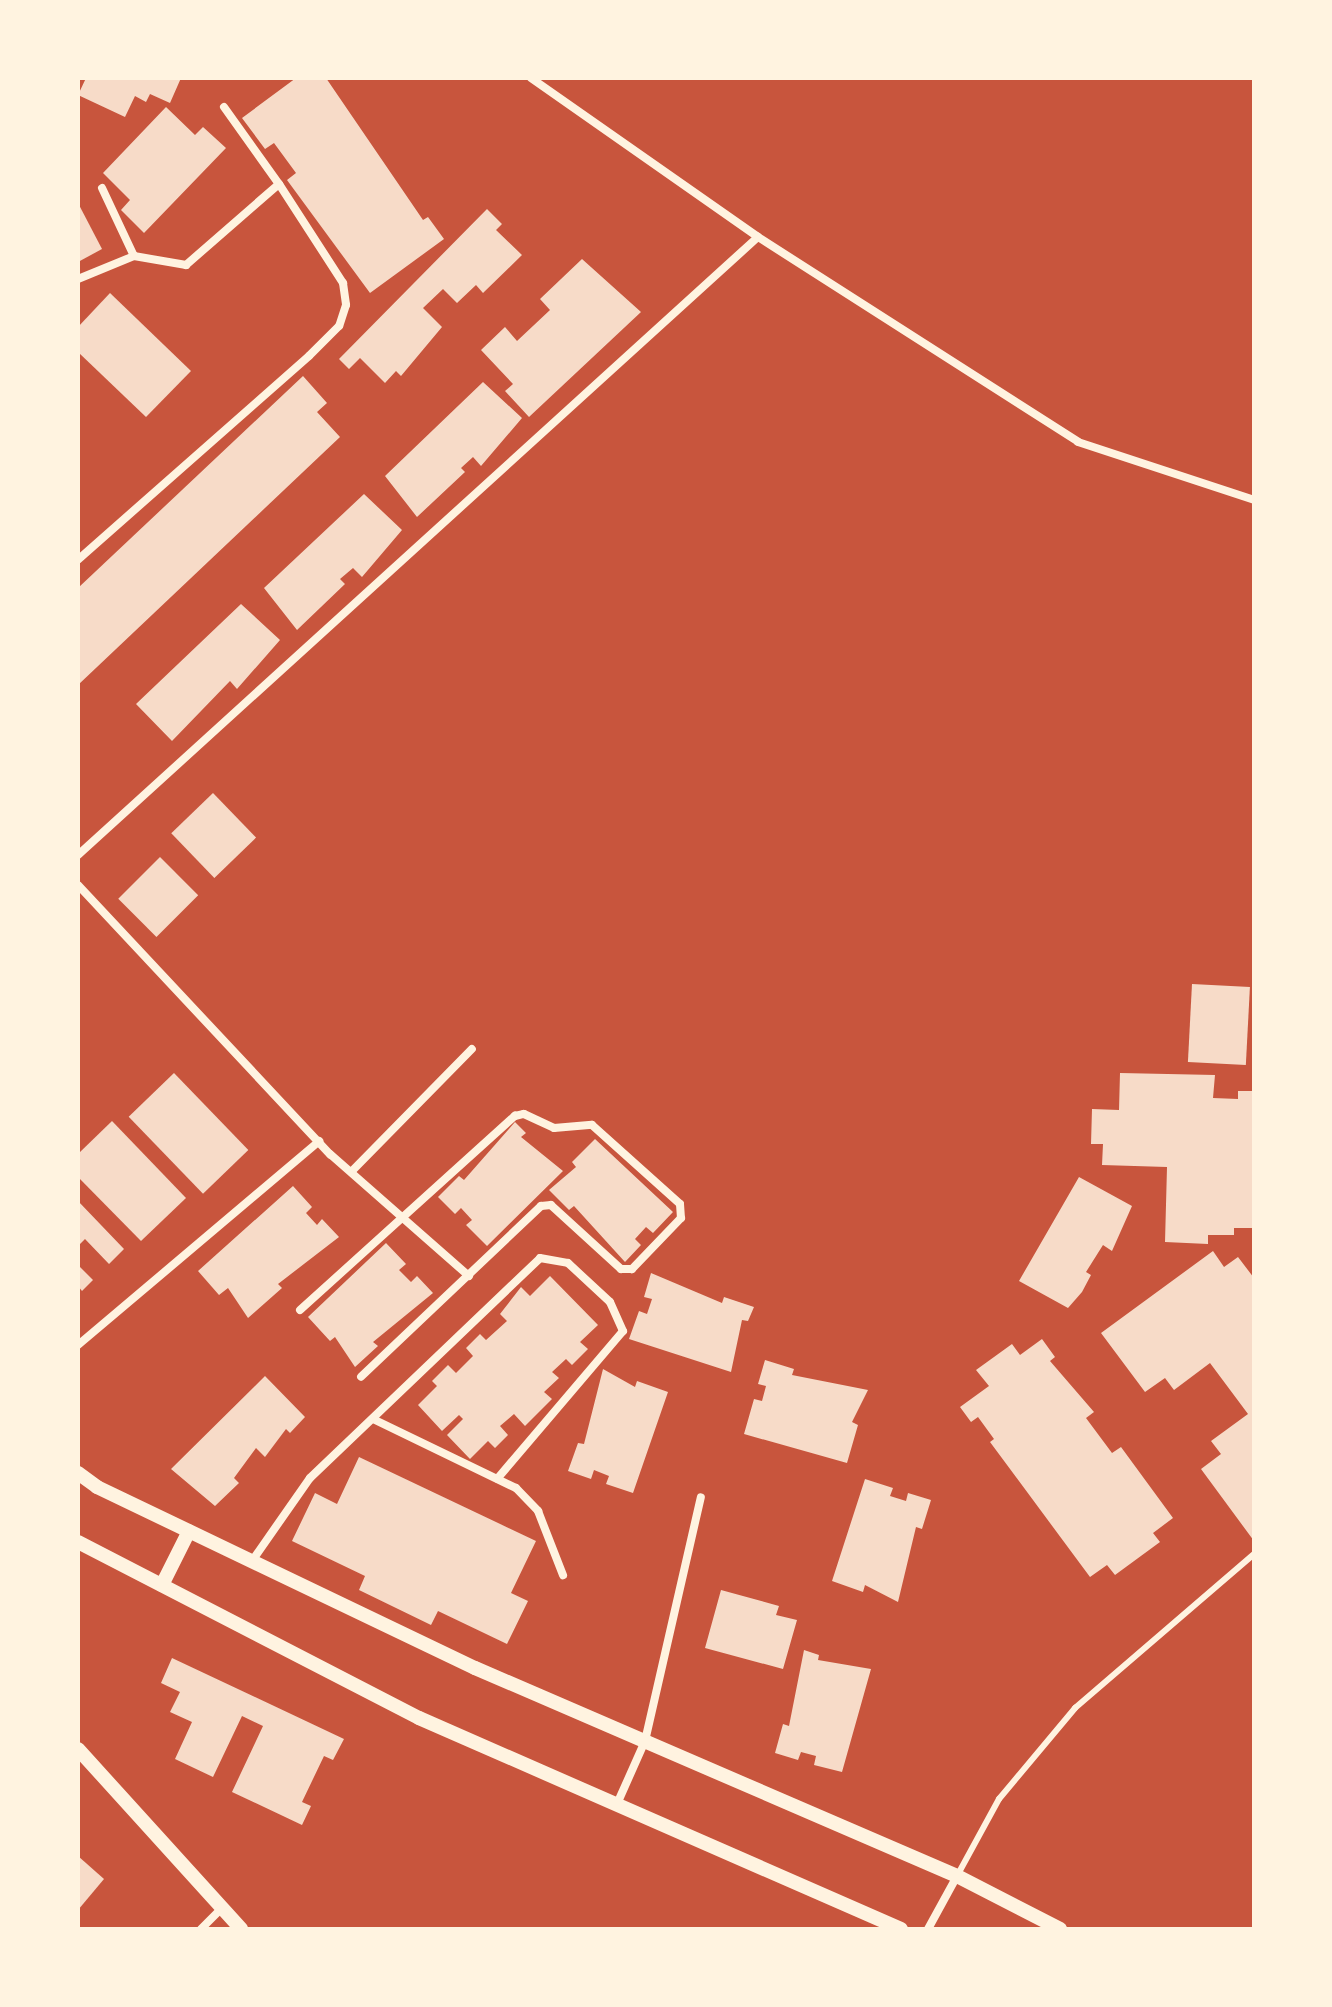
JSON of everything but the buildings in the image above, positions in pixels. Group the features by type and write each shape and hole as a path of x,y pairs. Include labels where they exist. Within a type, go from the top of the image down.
{"street":[{"path":"531,78 758,237 1078,442 1254,500"},
{"path":"78,560 339,326 346,305 343,283 279,184 224,107"},
{"path":"78,279 134,256 186,265 279,184"},
{"path":"102,188 134,256"},
{"path":"78,855 758,237"},
{"path":"78,885 319,1141 406,1216 469,1276"},
{"path":"352,1171 472,1049"},
{"path":"300,1310 515,1116 524,1114 554,1128 592,1125 680,1204 681,1218 632,1269 621,1269 551,1205 541,1206 361,1377"},
{"path":"78,1345 319,1141"},
{"path":"252,1561 310,1478 540,1258 568,1263 610,1302 623,1331 497,1479"},
{"path":"373,1419 516,1488 538,1511 563,1575"},
{"path":"78,1473 189,1531 475,1668 957,1876 1060,1929"},
{"path":"617,1804 645,1741 701,1497"},
{"path":"162,1585 189,1531"},
{"path":"78,1542 419,1718 901,1929"},
{"path":"78,1749 241,1929"},
{"path":"928,1929 957,1876"},
{"path":"201,1929 222,1908"}],"lane":[{"path":"957,1876 999,1799 1075,1708 1254,1554"}]}
